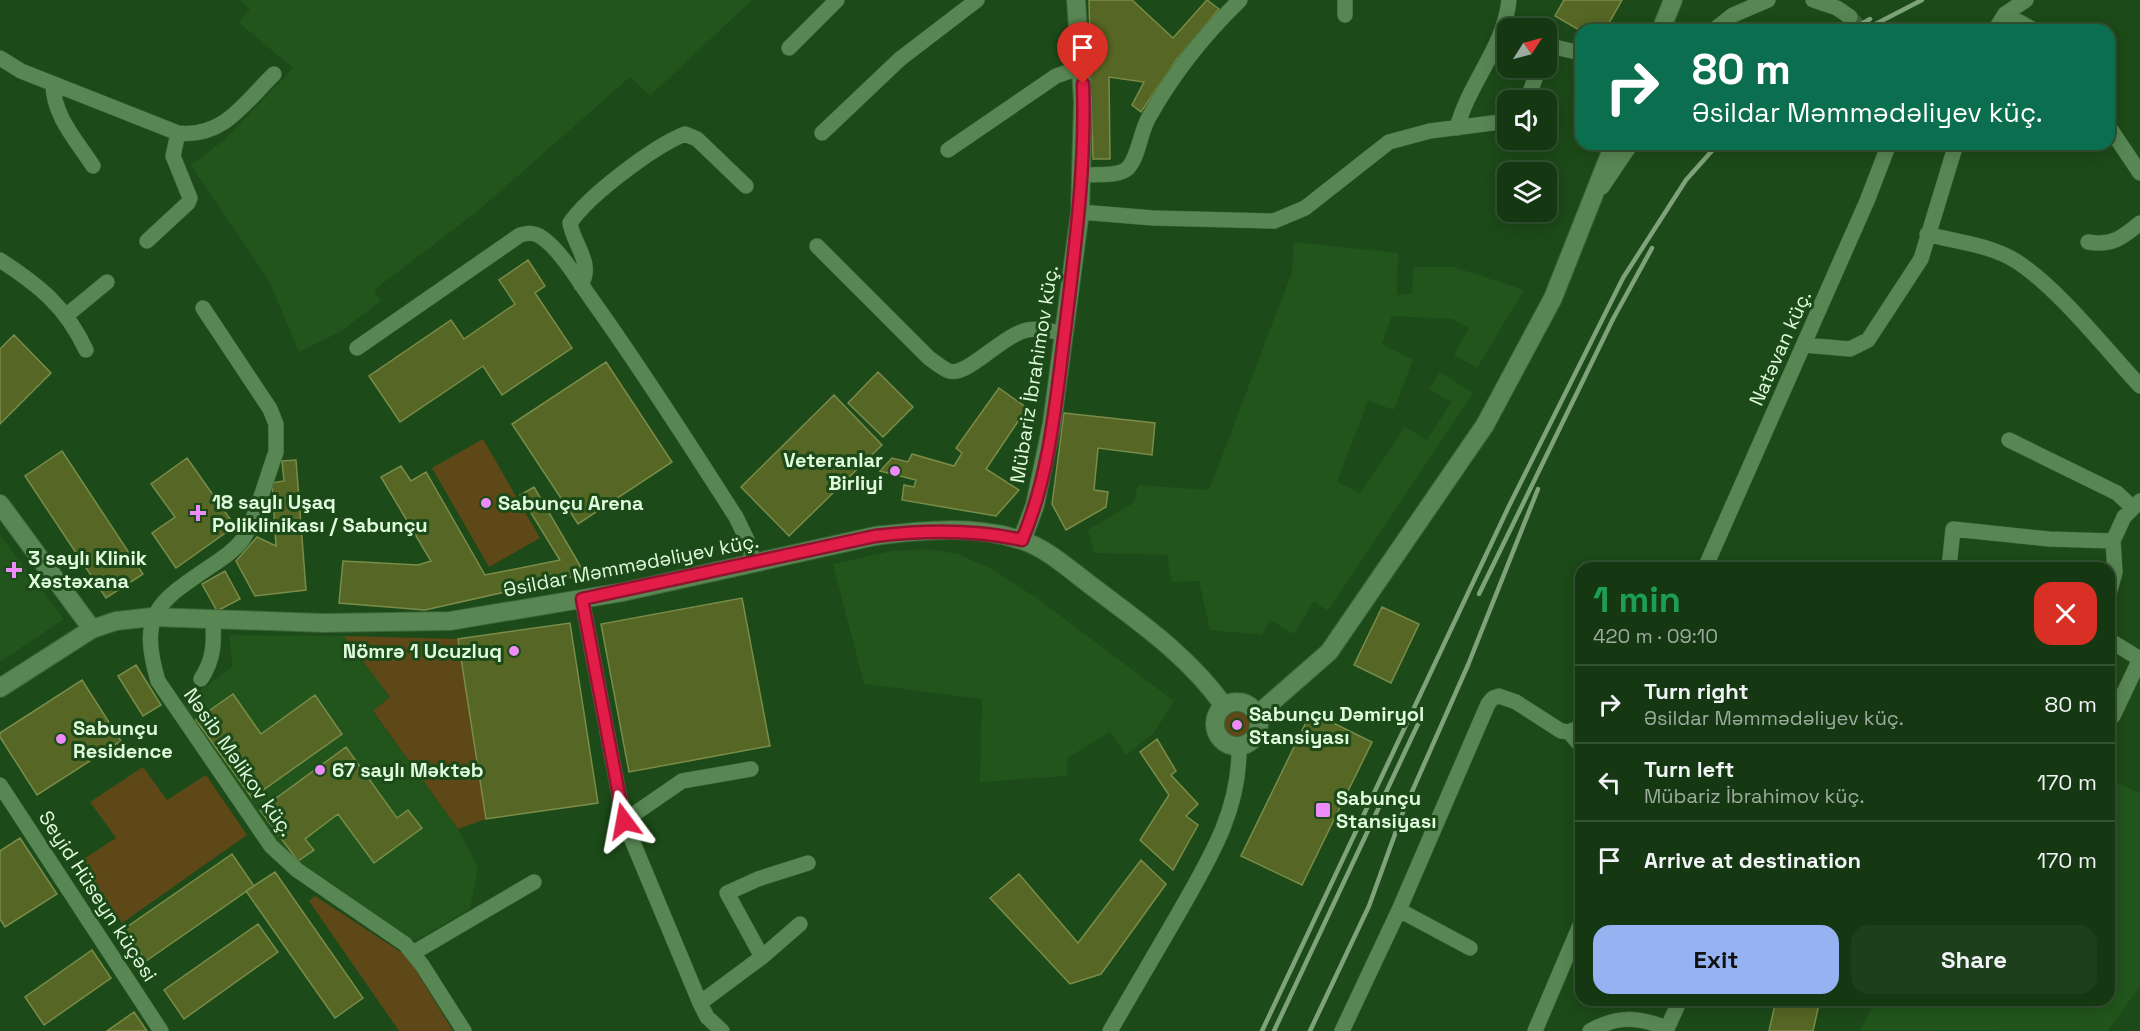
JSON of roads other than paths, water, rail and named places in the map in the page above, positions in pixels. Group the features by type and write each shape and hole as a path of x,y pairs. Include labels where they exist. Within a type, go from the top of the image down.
{"street":[{"path":"789,48 837,0"},
{"path":"822,133 900,59 977,0"},
{"name":"Mübariz İbrahimov küç.","path":"1022,540 1031,520 1042,476 1065,334 1080,212 1083,175 1082,67 1076,0"},
{"path":"1083,175 1123,172 1129,168 1144,126 1162,95 1202,41 1240,0"},
{"path":"1457,128 1465,102 1490,60 1504,27 1509,0"},
{"path":"1663,24 1673,0"},
{"path":"1722,24 1733,15 1768,0"},
{"path":"1814,0 1837,8 1850,17"},
{"path":"1999,24 2005,14 2026,0"},
{"path":"2005,14 2023,24"},
{"path":"1557,47 1575,51"},
{"path":"0,58 54,84 178,133 191,134 214,130 274,74"},
{"path":"948,150 1056,76 1082,67"},
{"path":"54,84 53,101 93,166"},
{"path":"1080,212 1153,218 1274,221 1305,208 1389,142 1403,136 1497,123"},
{"path":"147,241 188,203 190,198 172,156 178,133"},
{"path":"581,285 586,276 586,264 570,223 583,206 667,141 685,134 698,139 746,186"},
{"path":"2115,136 2140,172"},
{"path":"1257,715 1329,652 1485,425 1553,298 1612,150"},
{"path":"1591,204 1627,150"},
{"name":"Natəvan küç.","path":"1709,562 1886,150"},
{"path":"1804,345 1850,349 1868,340 1921,260 1954,150"},
{"path":"2088,242 2103,245 2120,240 2140,223"},
{"path":"357,348 520,235 532,232 547,241 641,368 736,517 747,540 754,564"},
{"path":"1927,234 1998,252 2016,261 2061,299 2140,386"},
{"path":"817,246 930,358 948,371 960,372 969,368 999,342 1016,334 1030,330 1065,334"},
{"path":"0,260 58,304 67,315 86,350"},
{"path":"67,315 107,282"},
{"path":"152,617 176,590 229,553 244,537 276,452 276,424 270,410 203,308"},
{"path":"2009,440 2137,504 2124,517 2114,541 2115,562"},
{"path":"0,504 92,629"},
{"path":"1950,562 1953,530 2049,539 2114,541"},
{"name":"Əsildar Məmmədəliyev küç.","path":"0,688 92,629 116,621 152,617 423,623 469,619 754,564 875,536 908,532 968,531 1022,540 1054,557 1148,628 1196,671 1224,706"},
{"path":"582,599 624,821 700,1003 718,1030"},
{"name":"Nəsib Məlikov küç.","path":"152,617 150,654 164,693 271,846 297,870 405,944 464,1031"},
{"path":"201,679 211,664 214,651 213,620"},
{"path":"2115,644 2140,659 2115,712"},
{"path":"1342,1031 1399,910 1484,710 1493,698 1505,697 1555,728 1575,730"},
{"path":"1231,703 1244,703 1257,715 1258,733 1251,742 1239,747 1228,745 1216,731 1216,717 1224,706 1231,703"},
{"path":"1110,1031 1209,860 1226,825 1240,774 1239,747"},
{"path":"624,821 682,781 752,769"},
{"name":"Seyid Hüseyn küçəsi","path":"0,785 100,934 161,1031"},
{"path":"762,957 727,893 758,879 808,863"},
{"path":"413,953 534,882"},
{"path":"1399,910 1470,948"},
{"path":"700,1003 762,957 800,924"},
{"path":"1535,1031 1575,936"},
{"path":"1590,1031 1613,1020 1629,1018 1666,1030 1677,1006"}],"tunnel":[{"path":"1850,17 1856,24"}],"railway":[{"path":"1876,24 1922,0"},
{"path":"1861,24 1870,19"},
{"path":"1262,1031 1509,506 1623,278 1686,180 1713,150"},
{"path":"1479,594 1613,319 1652,248"},
{"path":"1310,1031 1369,906 1403,812 1468,665 1538,489"},
{"path":"1274,1031 1418,724"}],"place":[{"name":"Veteranlar Birliyi","path":"895,471"},
{"name":"Sabunçu Arena","path":"486,503"},
{"name":"18 saylı Uşaq Poliklinikası / Sabunçu","path":"198,513"},
{"name":"3 saylı Klinik Xəstəxana","path":"14,570"},
{"name":"Nömrə 1 Ucuzluq","path":"514,651"},
{"name":"Sabunçu Dəmiryol Stansiyası","path":"1237,725"},
{"name":"Sabunçu Residence","path":"61,739"},
{"name":"67 saylı Məktəb","path":"320,770"},
{"name":"Sabunçu Stansiyası","path":"1323,810"}]}
